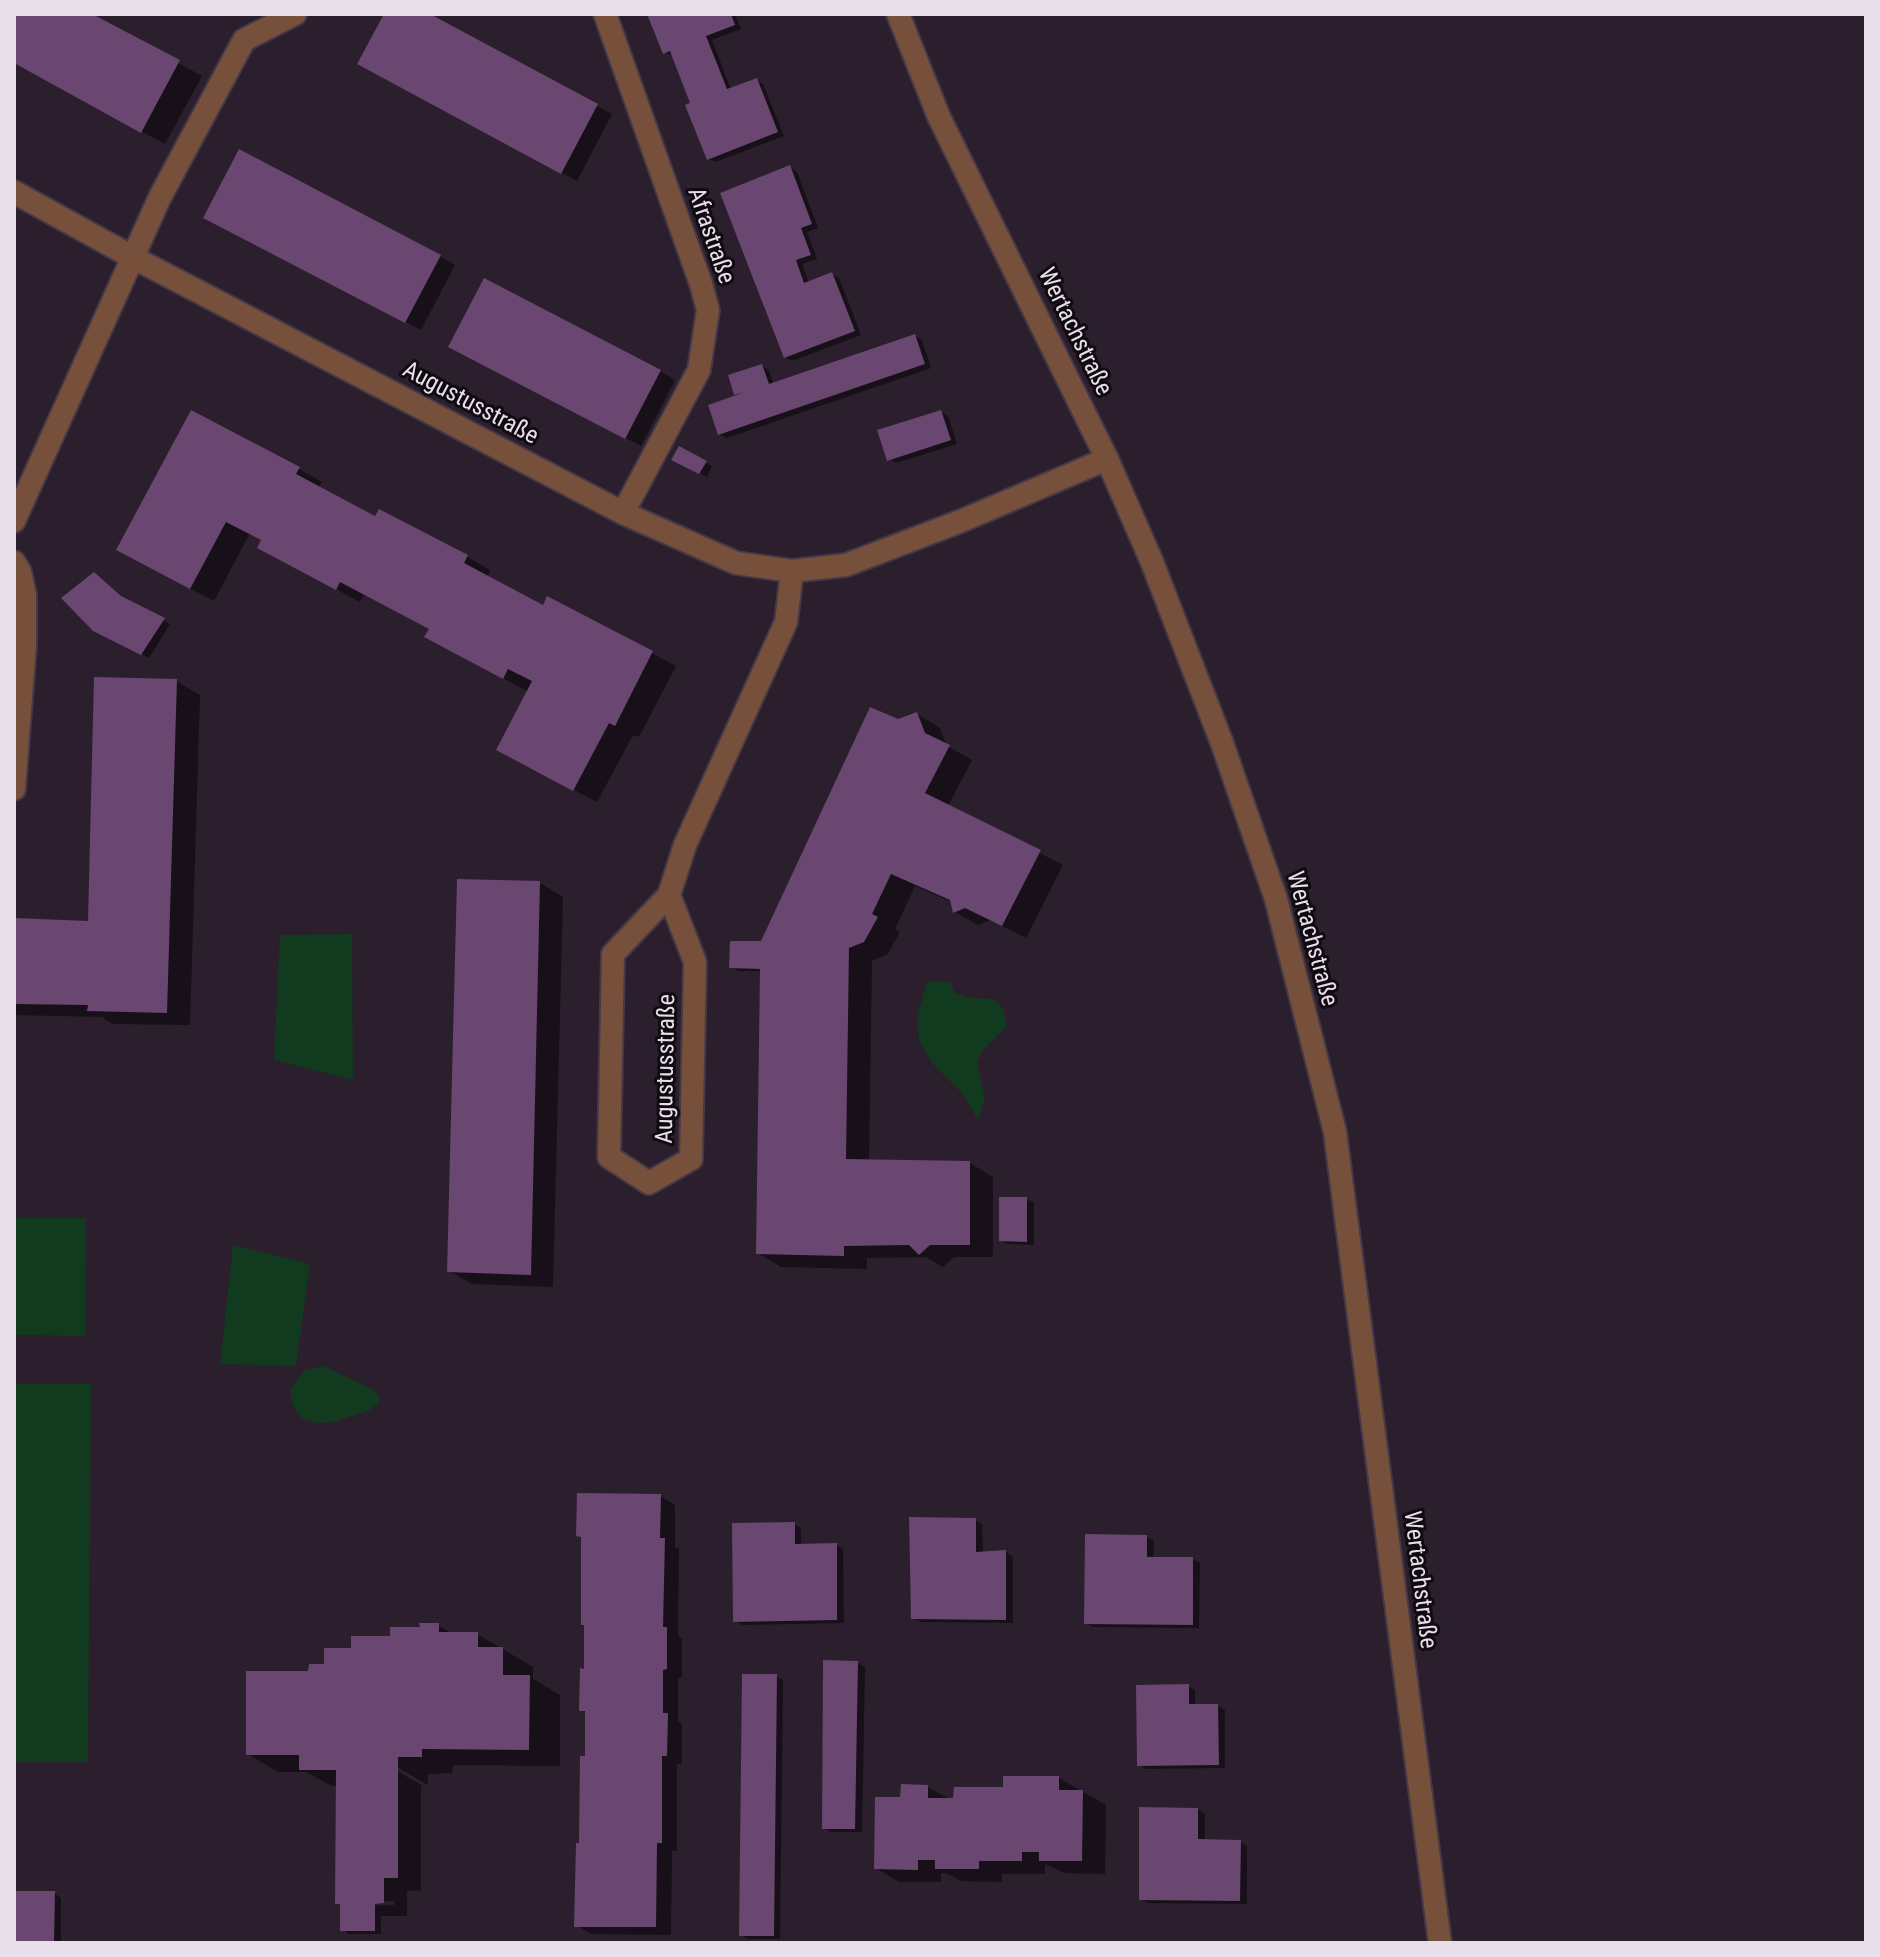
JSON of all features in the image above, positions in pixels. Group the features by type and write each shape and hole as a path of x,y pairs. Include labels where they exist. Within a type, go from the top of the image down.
{"street":[{"path":"14,521 160,197 244,40 295,14"},
{"name":"Afrastraße","path":"605,14 708,310 699,370 623,513"},
{"name":"Wertachstraße","path":"898,14 939,117 1107,459 1152,562 1222,743 1276,899 1335,1132 1440,1943"},
{"name":"Augustusstraße","path":"14,192 134,258 623,513 736,563 792,571 846,565 961,521 1107,459"},
{"path":"14,562 20,572 25,595 25,645 14,789"},
{"name":"Augustusstraße","path":"669,895 695,962 691,1159 649,1183 609,1157 613,954 669,895 685,845 786,622 792,571"}],"green space":[{"path":"352,934 353,1080 274,1060 280,935"},
{"path":"927,982 950,982 955,993 970,998 993,999 1003,1008 1007,1026 982,1051 977,1064 985,1098 978,1120 962,1093 932,1063 919,1040 917,1017"},
{"path":"14,1218 86,1218 85,1336 14,1335"},
{"path":"233,1245 310,1264 296,1366 220,1364"},
{"path":"323,1366 374,1390 380,1397 378,1404 370,1410 333,1422 317,1423 303,1419 295,1410 291,1388 305,1370"},
{"path":"14,1384 91,1384 88,1762 14,1762"}],"building":[{"path":"14,14 92,14 180,60 141,133 14,63"},
{"path":"384,14 430,14 598,104 561,174 357,64"},
{"path":"647,14 731,14 735,25 706,36 727,89 757,78 778,132 707,160 685,105 690,103 670,51 663,54"},
{"path":"239,149 441,255 405,323 203,218"},
{"path":"790,165 812,224 801,228 811,255 796,260 804,283 832,272 855,331 784,358 720,193"},
{"path":"484,278 661,370 625,439 448,347"},
{"path":"915,334 925,364 718,435 708,405 742,393 734,395 728,375 762,364 769,384"},
{"path":"191,410 300,467 296,474 375,516 379,509 468,555 464,563 543,605 547,596 653,651 615,726 609,723 573,791 496,750 532,681 508,669 503,679 424,637 429,629 340,582 336,590 257,548 261,540 226,522 190,589 116,550"},
{"path":"941,410 951,440 887,461 877,430"},
{"path":"679,446 707,461 699,474 671,460"},
{"path":"94,572 121,596 165,618 141,655 93,631 61,598"},
{"path":"94,677 177,679 167,1013 87,1011 88,1005 14,1004 14,918 88,921"},
{"path":"870,707 898,719 917,712 925,733 950,745 925,793 1041,850 1002,926 965,908 953,913 950,900 891,874 872,914 878,917 864,942 849,948 846,1159 970,1161 970,1245 930,1245 919,1255 909,1245 844,1246 844,1256 756,1254 760,969 729,968 730,941 761,941"},
{"path":"457,879 540,881 531,1275 447,1272"},
{"path":"999,1197 1027,1197 1027,1242 999,1241"},
{"path":"577,1493 661,1494 660,1538 665,1538 663,1627 667,1627 663,1713 668,1713 667,1756 662,1756 662,1843 657,1843 656,1927 574,1927 580,1756 585,1756 585,1711 579,1711 580,1668 584,1669 584,1625 581,1625 581,1537 576,1536"},
{"path":"909,1517 976,1518 976,1552 1006,1550 1006,1620 911,1619"},
{"path":"795,1522 795,1544 837,1543 837,1620 733,1622 732,1523"},
{"path":"1085,1534 1147,1535 1147,1557 1193,1557 1193,1625 1084,1624"},
{"path":"419,1623 439,1623 439,1632 478,1632 478,1647 503,1647 503,1675 530,1675 529,1750 422,1749 422,1757 398,1757 398,1878 384,1878 384,1903 375,1904 375,1931 340,1931 340,1904 335,1904 336,1770 299,1770 299,1755 246,1755 246,1671 308,1671 309,1664 324,1664 324,1648 351,1648 351,1636 390,1636 390,1627 420,1627"},
{"path":"823,1660 858,1661 855,1829 822,1829"},
{"path":"742,1674 777,1674 774,1936 739,1936"},
{"path":"1189,1684 1189,1704 1218,1704 1219,1765 1137,1766 1136,1685"},
{"path":"1003,1776 1059,1776 1059,1790 1083,1790 1082,1861 1039,1861 1039,1852 1022,1852 1022,1861 979,1861 979,1869 935,1869 935,1860 918,1860 918,1870 874,1869 875,1797 900,1797 901,1784 928,1785 928,1798 953,1798 954,1787 1003,1787"},
{"path":"1139,1807 1198,1808 1198,1839 1241,1840 1240,1901 1139,1900"},
{"path":"14,1891 55,1891 54,1943 14,1943"}]}
